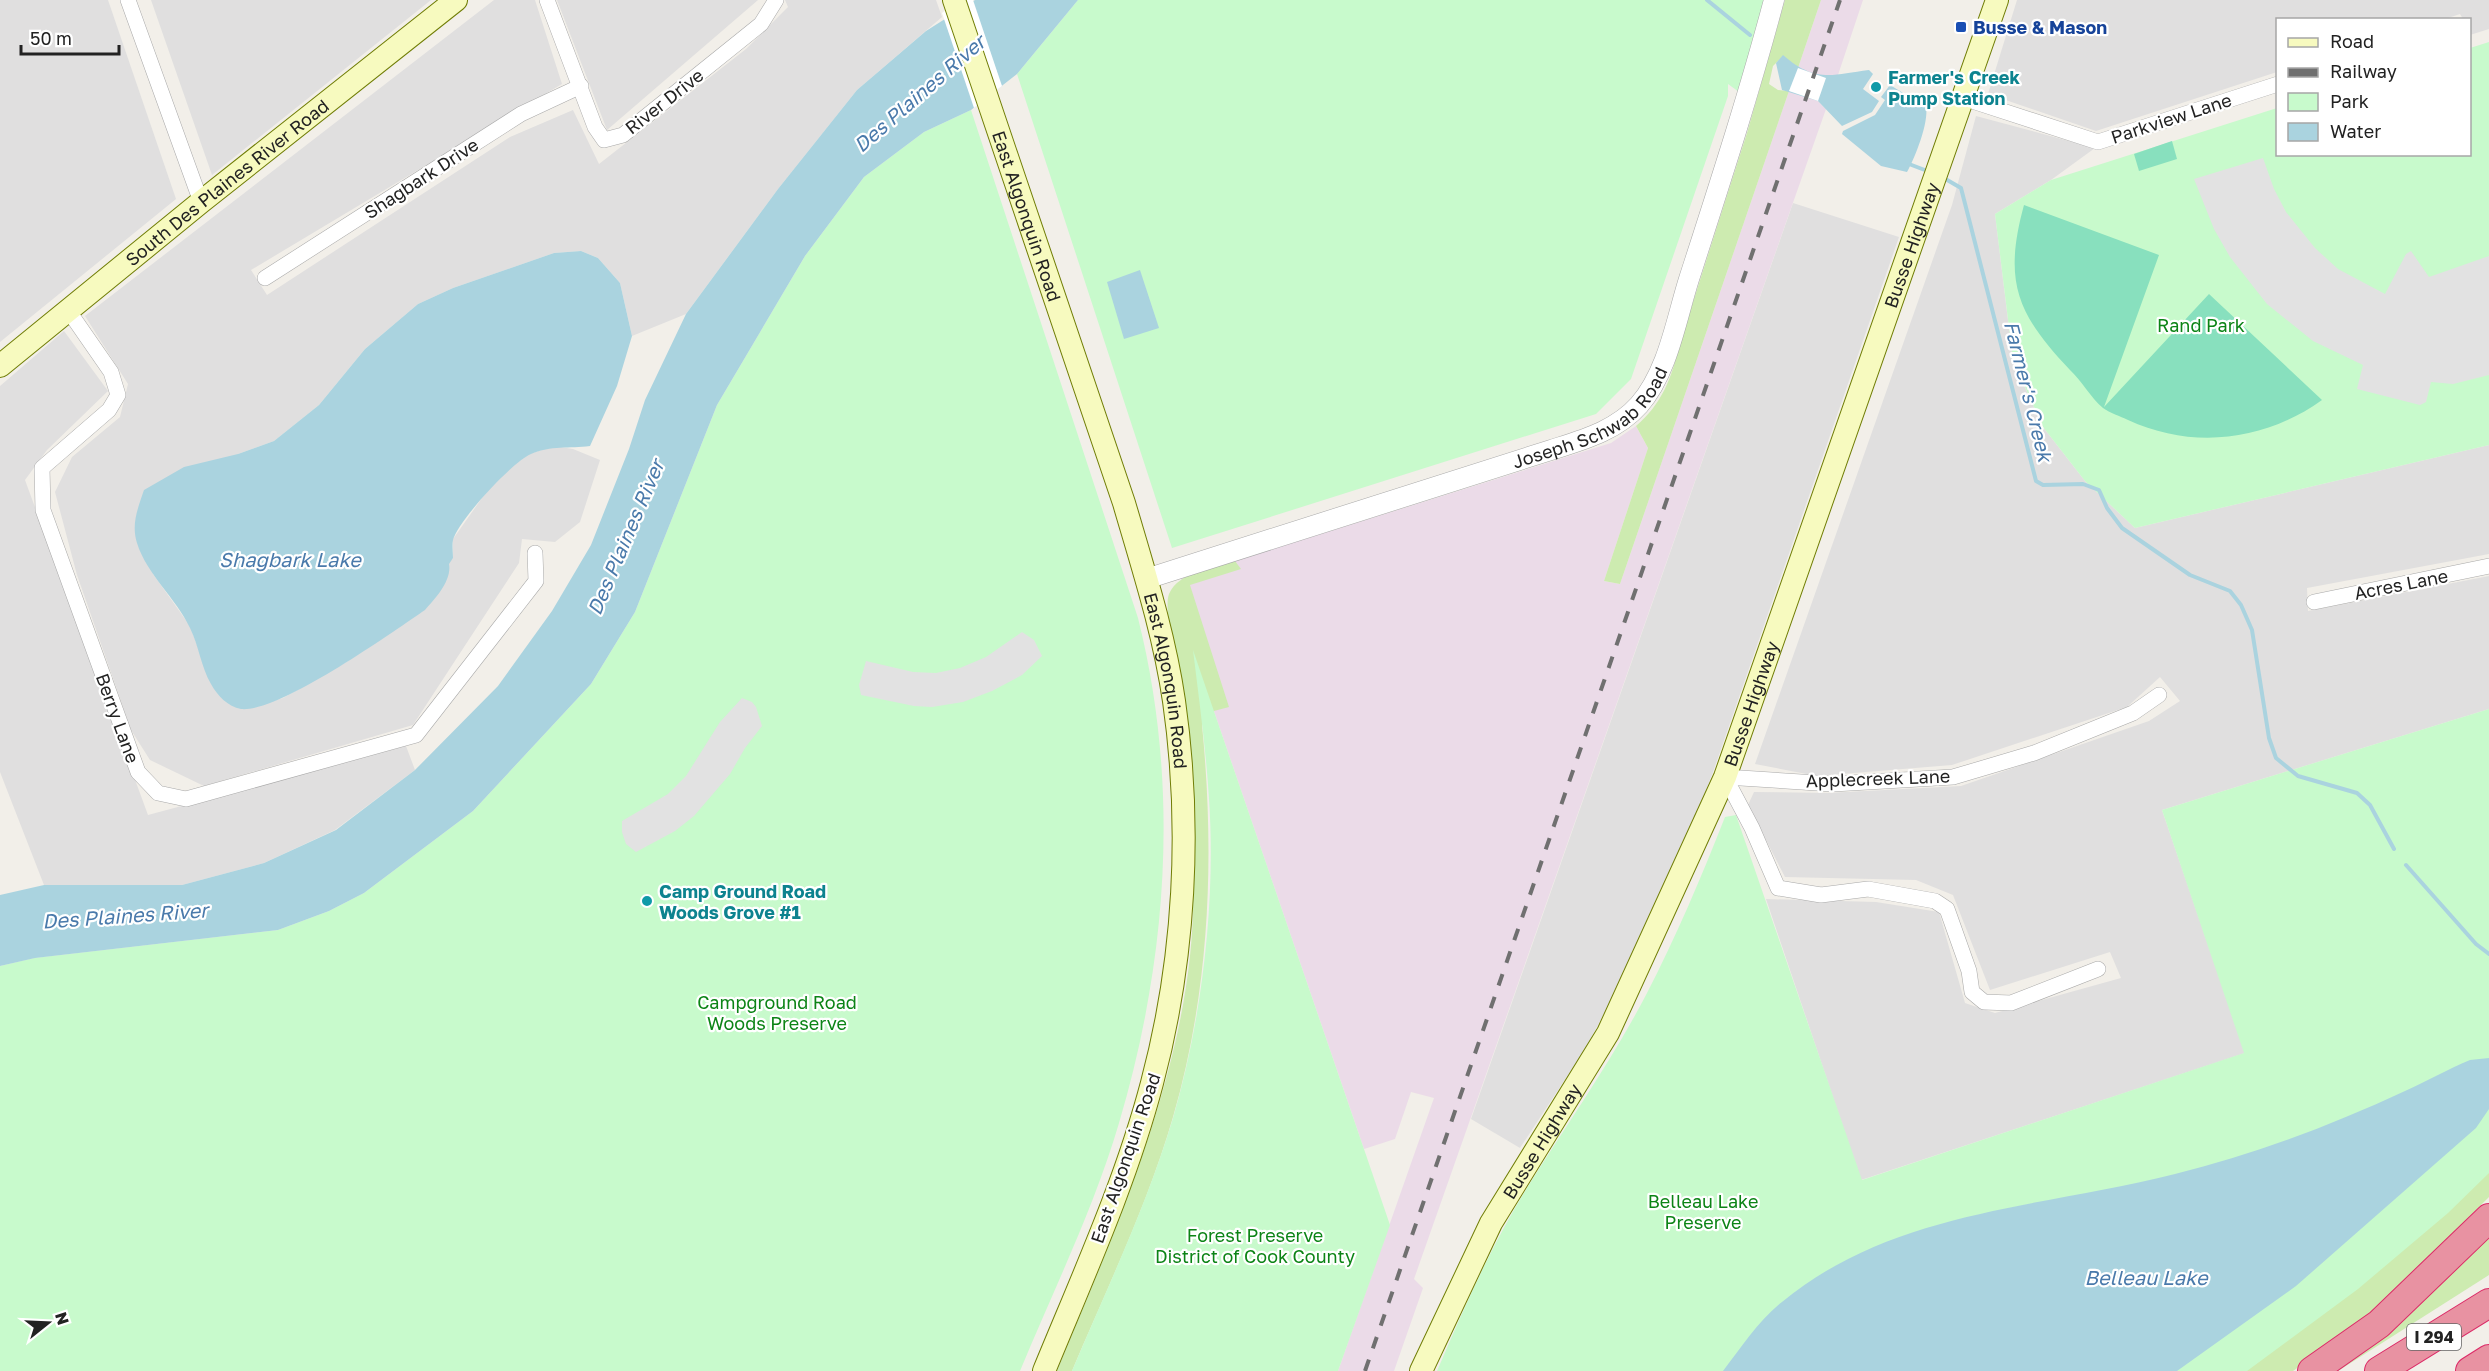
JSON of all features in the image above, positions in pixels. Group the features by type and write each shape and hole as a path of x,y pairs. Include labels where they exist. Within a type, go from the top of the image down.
{"highway":[{"path":"2312,1371 2379,1324 2489,1218"},
{"name":"I 294","path":"2379,1371 2489,1303"},
{"name":"I 294","path":"2470,1371 2489,1359"}],"main road":[{"name":"South Des Plaines River Road","path":"0,366 201,202 456,0"},
{"name":"Busse Highway","path":"1421,1371 1491,1223 1608,1032 1725,777 1934,174 1997,0"},
{"name":"East Algonquin Road","path":"955,1 1124,503 1146,579 1174,700 1182,774 1183,849 1177,959 1171,1000 1152,1083 1112,1207 1044,1371"}],"street":[{"path":"128,0 201,202"},
{"name":"River Drive","path":"547,0 599,134 608,140 623,135 761,24 776,0"},
{"name":"Joseph Schwab Road","path":"1146,579 1551,450 1589,437 1625,418 1643,400 1663,360 1740,124 1774,0"},
{"name":"Parkview Lane","path":"1962,98 2098,142 2276,84"},
{"name":"Shagbark Drive","path":"265,278 521,114 581,86"},
{"name":"Berry Lane","path":"68,310 111,372 118,395 109,410 42,468 43,510 138,772 158,793 186,799 416,735 536,581 535,554"},
{"name":"Acres Lane","path":"2314,602 2489,566"},
{"name":"Applecreek Lane","path":"1725,777 1833,784 1953,777 2045,748 2133,713 2159,695"},
{"path":"1725,777 1752,828 1778,888 1821,895 1868,889 1935,901 1947,909 1969,971 1972,992 1984,1002 2011,1003 2098,969"}],"shaded area":[{"path":"0,0 108,0 176,199 0,342"},
{"path":"151,0 431,0 212,175"},
{"path":"494,0 535,0 562,84 251,270 267,295 510,137 573,110 599,164 746,49 788,7 785,0 936,0 942,17 857,90 778,189 686,314 632,336 620,283 598,258 581,251 554,253 453,288 418,304 365,349 319,405 274,441 238,454 153,574 190,626 211,683 243,709 283,698 348,661 453,558 453,539 489,488 512,466 529,454 554,446 573,449 600,460 580,522 555,542 522,539 519,563 413,725 204,786 150,760 131,730 77,575 55,492 72,457 120,417 128,384 85,316"},
{"path":"557,0 758,0 607,130"},
{"path":"1821,0 1863,0 1838,75 1826,78 1798,68"},
{"path":"2017,0 2489,0 2489,29 2471,35 2471,18 2462,18 2460,14 2448,18 2276,18 2276,72 2096,131 1988,94"},
{"path":"1789,91 1818,101 1826,109 1414,1279 1423,1288 1394,1371 1338,1371 1434,1098 1411,1092 1395,1139 1364,1149 1193,650 1181,578 1611,443 1636,426 1648,448 1604,581 1620,584"},
{"path":"1976,116 2095,148 2051,180 1995,214 2013,361 2043,427 2085,481 2135,528 2489,445 2489,554 2307,588 2308,611 2489,576 2489,709 2162,810 2245,1053 1861,1180 1766,899 1876,902 1939,912 1965,1003 1995,1013 2121,978 2110,952 1990,990 1953,895 1916,880 1785,877 1748,805 1754,792 1827,793 1961,786 2149,721 2180,701 2160,677 2127,707 1952,765 1817,776 1755,764 1952,205"},
{"path":"2263,158 2274,189 2286,212 2315,248 2338,269 2385,294 2406,254 2411,251 2429,277 2489,256 2489,375 2453,384 2431,382 2426,402 2420,405 2357,389 2363,365 2313,341 2267,304 2230,257 2214,229 2194,179"},
{"path":"1793,203 1899,237 1713,772 1657,916 1585,1049 1520,1148 1471,1119"},
{"path":"64,331 108,391 47,450 25,480 148,815 406,746 415,770 335,830 264,863 182,885 44,885 0,772 0,386"},
{"path":"1022,632 1034,640 1042,656 1022,675 992,691 963,702 932,707 914,706 861,695 859,685 866,661 913,672 936,673 960,668 986,657"},
{"path":"742,698 752,702 756,707 762,726 745,748 730,774 694,816 675,831 636,852 626,844 622,832 622,821 668,794 686,776 720,722"}],"green space":[{"path":"1078,0 1765,0 1739,92 1728,84 1728,96 1631,379 1596,414 1172,548 1017,74"},
{"path":"1785,0 1821,0 1798,68 1783,56 1773,66 1769,84 1778,90 1789,91 1620,584 1604,581 1648,448 1636,426 1659,400 1673,369 1747,133"},
{"name":"Rand Park","path":"2489,42 2489,445 2135,528 2085,481 2043,427 2013,360 1995,214 2051,180 2276,108 2276,156 2471,156 2471,48"},
{"name":"Campground Road Woods Preserve","path":"971,110 1138,618 1151,681 1160,744 1163,808 1163,871 1158,935 1149,998 1136,1061 1098,1186 1020,1371 0,1371 0,966 34,958 278,930 329,911 364,893 473,811 591,684 635,612 717,405 805,256 864,177 924,132"},
{"path":"2172,141 2177,159 2139,171 2134,154"},
{"path":"2024,205 2159,255 2104,407 2209,294 2322,400 2277,425 2228,437 2203,438 2153,429 2103,408 2052,350 2027,313 2019,295 2015,276 2015,255"},
{"path":"1235,561 1241,569 1190,585 1229,707 1214,711 1202,725 1208,824 1206,923 1202,972 1185,1069 1173,1117 1152,1182 1126,1246 1072,1371 1057,1371 1105,1256 1149,1134 1168,1073 1182,1010 1191,948 1193,886 1188,753 1180,674 1169,622 1169,594 1174,586 1189,575"},
{"name":"Forest Preserve District of Cook County","path":"1193,650 1390,1225 1338,1371 1072,1371 1126,1246 1163,1150 1183,1080 1199,1001 1208,919 1211,838 1206,762"},
{"name":"Belleau Lake Preserve","path":"2489,709 2489,1173 2448,1213 2358,1289 2247,1371 1437,1371 1479,1278 1514,1210 1604,1069 1646,995 1688,907 1725,817 1736,815 1862,1180 2244,1053 2162,810"},
{"path":"2489,1109 2489,1197 2371,1314 2293,1371 2177,1371"},
{"path":"2489,1229 2489,1275 2338,1371 2329,1371"}],"water":[{"name":"Des Plaines River","path":"975,0 1078,0 1017,74 971,110 924,132 864,177 805,256 717,405 635,612 591,684 473,811 364,893 329,911 278,930 35,958 0,966 0,895 44,885 182,885 264,863 336,830 415,770 498,686 552,611 591,545 629,449 645,400 686,314 778,189 857,90 926,31"},
{"path":"1783,55 1805,70 1824,75 1869,70 1873,74 1863,89 1879,101 1872,112 1842,126 1818,101 1782,90 1776,63"},
{"path":"1890,85 1926,107 1923,130 1907,172 1881,166 1842,134 1843,131 1875,115 1885,100 1881,97"},
{"name":"Shagbark Lake","path":"581,251 598,258 620,283 632,336 617,386 590,446 538,451 522,459 499,480 457,531 453,540 453,558 449,564 446,582 425,610 334,670 281,698 258,707 241,709 227,703 211,684 184,617 154,576 137,543 135,523 144,490 184,467 238,454 274,441 319,405 365,349 418,304 453,288 554,253"},
{"path":"1140,270 1159,328 1124,339 1107,282"},
{"name":"Belleau Lake","path":"2489,1058 2489,1109 2476,1128 2296,1286 2177,1371 1723,1371 1758,1326 1782,1302 1825,1271 1871,1248 1920,1230 1970,1216 2175,1174 2234,1158 2349,1116 2470,1060"}],"pier":[{"path":"958,0 973,0 1002,86 974,108 942,13"},
{"path":"1798,68 1826,78 1818,101 1789,91"}],"waterway":[{"name":"Farmer's Creek","path":"1707,0 1750,35"},
{"name":"Farmer's Creek","path":"1909,164 1930,172"},
{"name":"Farmer's Creek","path":"1942,177 1961,188 2036,481 2043,485 2083,484 2099,490 2107,508 2122,528 2190,575 2230,591 2241,605 2252,630 2269,738 2276,758 2298,776 2357,793 2370,805 2394,849"},
{"name":"Farmer's Creek","path":"2406,865 2476,944 2489,954"}],"railway":[{"path":"1365,1371 1840,0"}],"place":[{"name":"Busse & Mason","path":"1961,27"},
{"name":"Farmer's Creek Pump Station","path":"1876,87"},
{"name":"Camp Ground Road Woods Grove #1","path":"647,901"}]}
